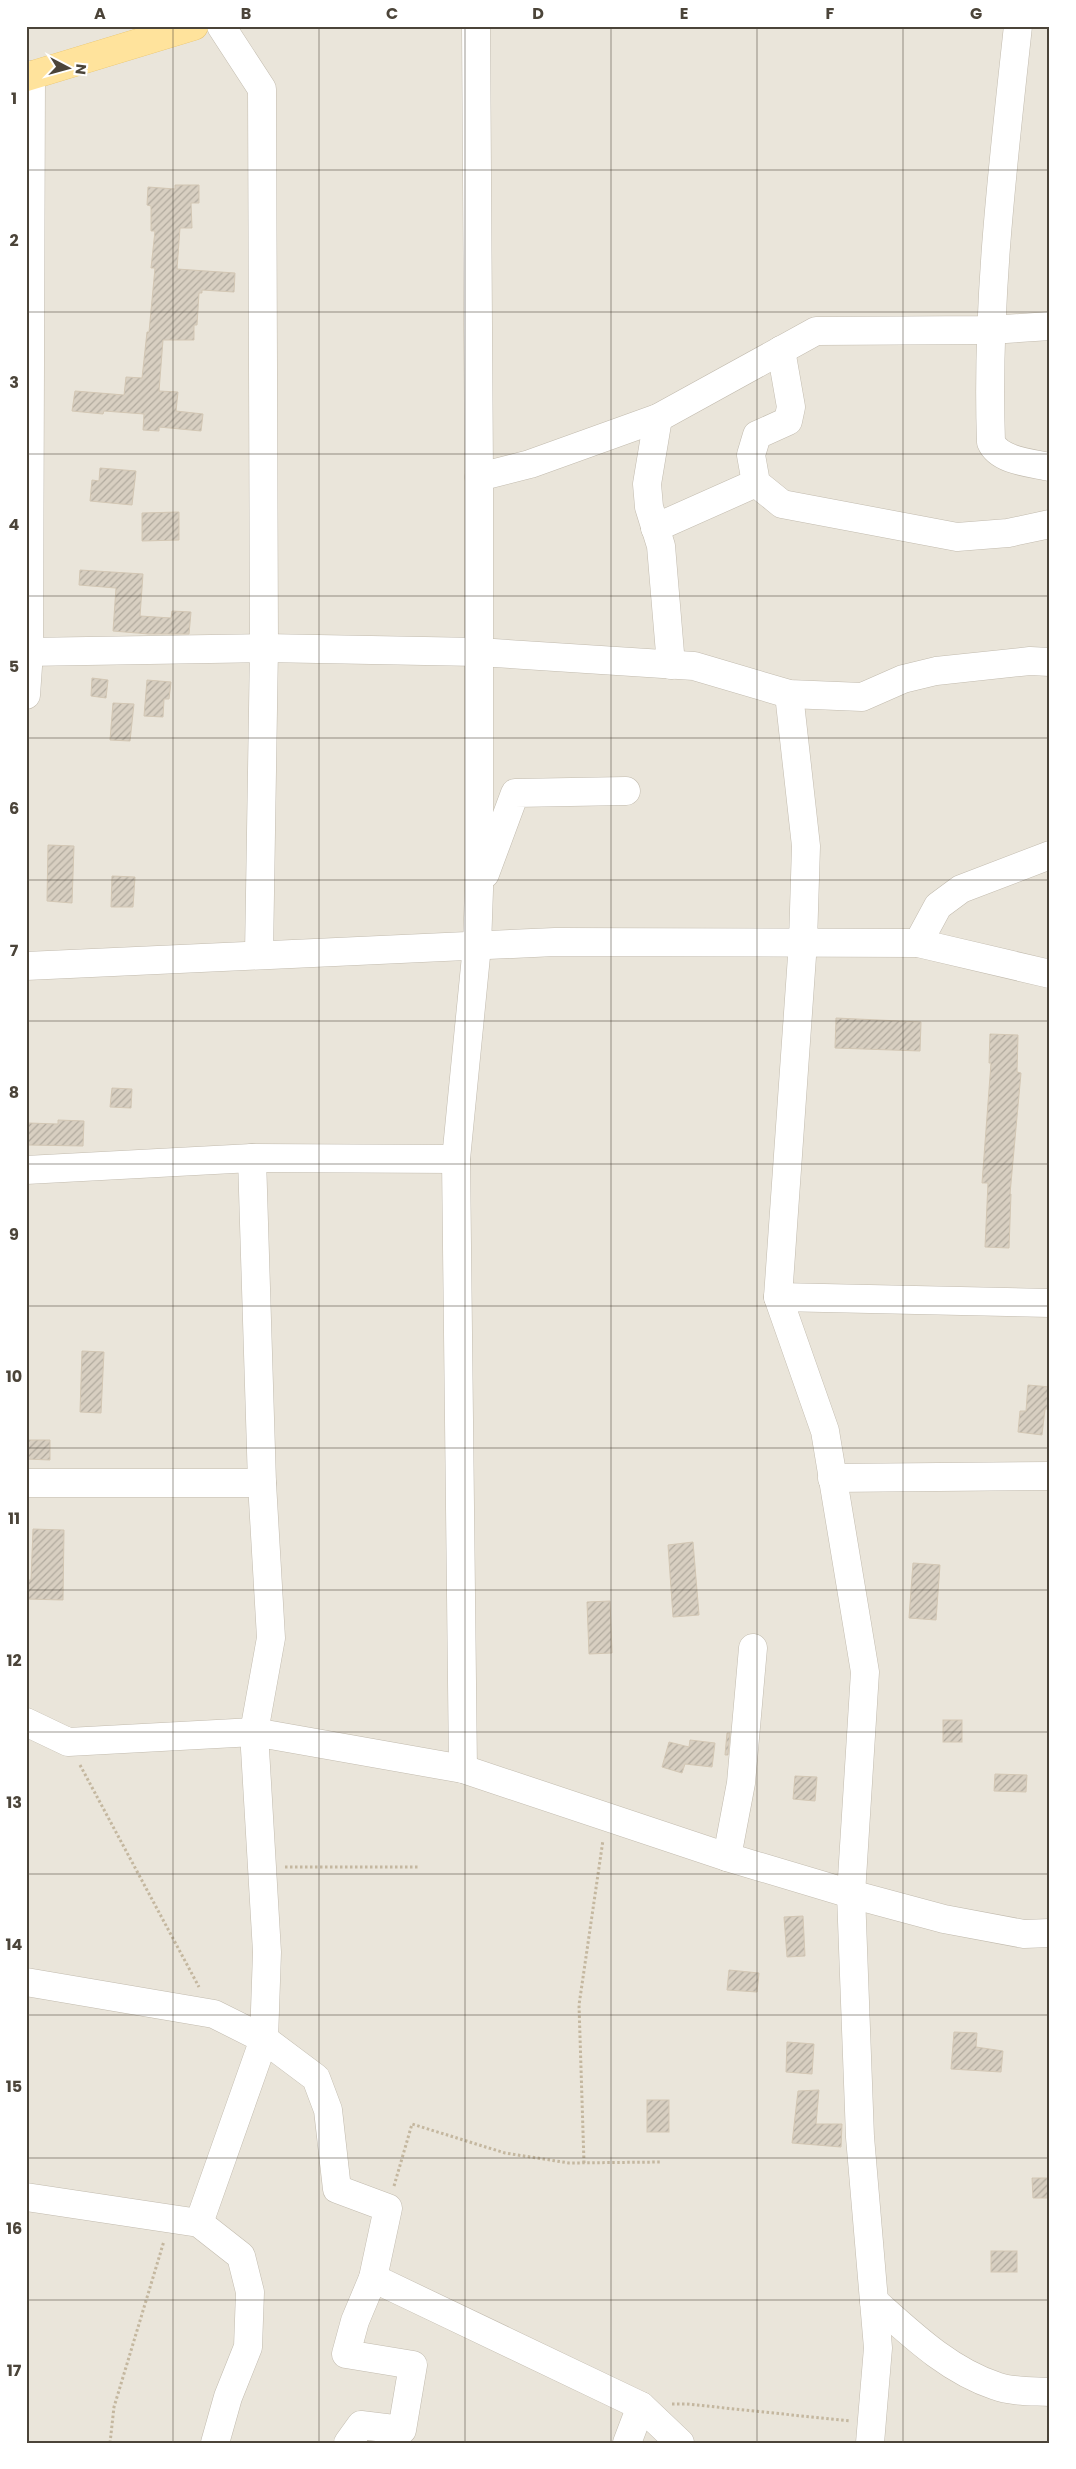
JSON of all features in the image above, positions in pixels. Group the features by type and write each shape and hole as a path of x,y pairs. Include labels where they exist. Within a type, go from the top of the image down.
{"main road":[{"path":"28,76 194,26"}],"street":[{"path":"221,26 262,89 264,648 259,954"},
{"path":"463,1769 456,1159 477,946 479,890 476,26"},
{"path":"1018,26 1003,165 990,330 989,387 991,442 994,449 1002,455 1050,467"},
{"path":"26,695 28,76"},
{"path":"479,477 530,464 658,418 816,331 990,330 1050,326"},
{"path":"781,350 791,407 788,422 757,435 751,455 756,483 782,504 957,537 1008,533 1050,524"},
{"path":"658,418 647,484 649,507 661,546 671,665"},
{"path":"655,528 756,483"},
{"path":"27,652 264,648 478,652 694,666 789,694 862,697 903,679 936,671 1030,661 1050,662"},
{"path":"789,694 806,846 803,942 778,1297 825,1431 865,1672 851,1894 860,2137 878,2348 872,2433"},
{"path":"479,890 515,793 626,791"},
{"path":"918,943 938,906 961,889 1050,855"},
{"path":"26,966 555,942 803,942 918,943 1050,974"},
{"path":"26,1170 252,1158 456,1159"},
{"path":"199,2223 264,2039 268,1952 254,1732 271,1638 262,1483 252,1158"},
{"path":"778,1297 1050,1303"},
{"path":"832,1478 1050,1476"},
{"path":"26,1483 262,1483"},
{"path":"727,1857 741,1783 753,1648"},
{"path":"26,1722 68,1742 254,1732 463,1769 727,1857 851,1894 944,1919 1024,1934 1050,1932"},
{"path":"26,1982 214,2014 264,2039 316,2078 328,2110 336,2188 388,2208 373,2278 355,2321 346,2354 412,2365 402,2430 361,2425 348,2443"},
{"path":"26,2197 199,2223 241,2256 250,2292 248,2347 228,2396 215,2443"},
{"path":"373,2278 641,2406 680,2443"},
{"path":"874,2301 935,2355 966,2373 998,2387 1050,2392"},
{"path":"627,2443 641,2406"}],"path":[{"path":"68,1742 214,2014"},
{"path":"584,2163 579,2005 606,1818"},
{"path":"264,1866 419,1868"},
{"path":"388,2208 412,2124 505,2152 569,2163 662,2162"},
{"path":"110,2443 114,2407 171,2219"},
{"path":"641,2406 687,2404 872,2433"}],"shaded area":[{"path":"26,26 1050,26 1050,2443 26,2443"}],"building":[{"path":"175,185 199,185 199,203 191,203 192,228 180,228 177,269 235,273 234,292 202,290 202,293 199,293 197,325 194,325 194,340 163,340 159,391 178,392 176,411 203,414 201,431 159,427 159,431 143,430 144,414 104,411 103,414 72,411 75,391 124,395 126,377 142,378 147,332 149,332 155,268 151,268 155,231 151,231 151,206 147,205 148,187 175,189"},
{"path":"100,468 136,471 132,505 90,501 92,480 99,481"},
{"path":"179,512 179,540 142,541 142,513"},
{"path":"80,570 143,574 140,616 171,618 172,611 191,612 189,634 149,634 113,631 116,588 79,585"},
{"path":"92,678 108,680 106,698 91,696"},
{"path":"147,680 171,682 169,699 164,699 163,717 144,716"},
{"path":"113,703 134,704 130,741 110,740"},
{"path":"48,845 74,846 72,903 47,901"},
{"path":"112,876 135,877 133,907 111,907"},
{"path":"836,1018 921,1022 920,1051 835,1048"},
{"path":"990,1034 1018,1035 1017,1072 1021,1073 1010,1194 1009,1248 985,1247 988,1183 982,1183 991,1063 989,1063"},
{"path":"112,1088 132,1089 131,1108 110,1107"},
{"path":"58,1120 84,1121 83,1146 28,1145 28,1123 58,1124"},
{"path":"82,1351 104,1352 101,1413 80,1412"},
{"path":"1028,1385 1050,1387 1050,1409 1045,1409 1042,1435 1018,1432 1020,1411 1026,1411"},
{"path":"26,1440 50,1440 50,1460 26,1459"},
{"path":"33,1529 64,1530 63,1600 26,1599 26,1580 31,1580"},
{"path":"693,1542 699,1615 673,1617 668,1545"},
{"path":"913,1563 940,1565 936,1620 909,1618"},
{"path":"610,1601 612,1653 589,1654 587,1602"},
{"path":"943,1720 962,1720 962,1742 943,1742"},
{"path":"727,1733 730,1733 728,1755 725,1755"},
{"path":"690,1740 715,1743 712,1767 685,1764 682,1773 662,1767 669,1742 689,1747"},
{"path":"995,1774 1027,1775 1026,1792 994,1791"},
{"path":"795,1776 817,1777 815,1801 793,1799"},
{"path":"803,1916 805,1956 787,1957 784,1917"},
{"path":"729,1970 759,1973 757,1992 727,1990"},
{"path":"954,2032 977,2033 976,2047 1003,2051 1001,2072 951,2069"},
{"path":"787,2042 814,2044 812,2074 786,2072"},
{"path":"819,2090 816,2124 842,2124 841,2147 792,2143 798,2091"},
{"path":"647,2100 669,2100 669,2132 647,2132"},
{"path":"1032,2178 1050,2178 1050,2198 1033,2198"},
{"path":"991,2251 1017,2251 1017,2272 991,2272"}]}
